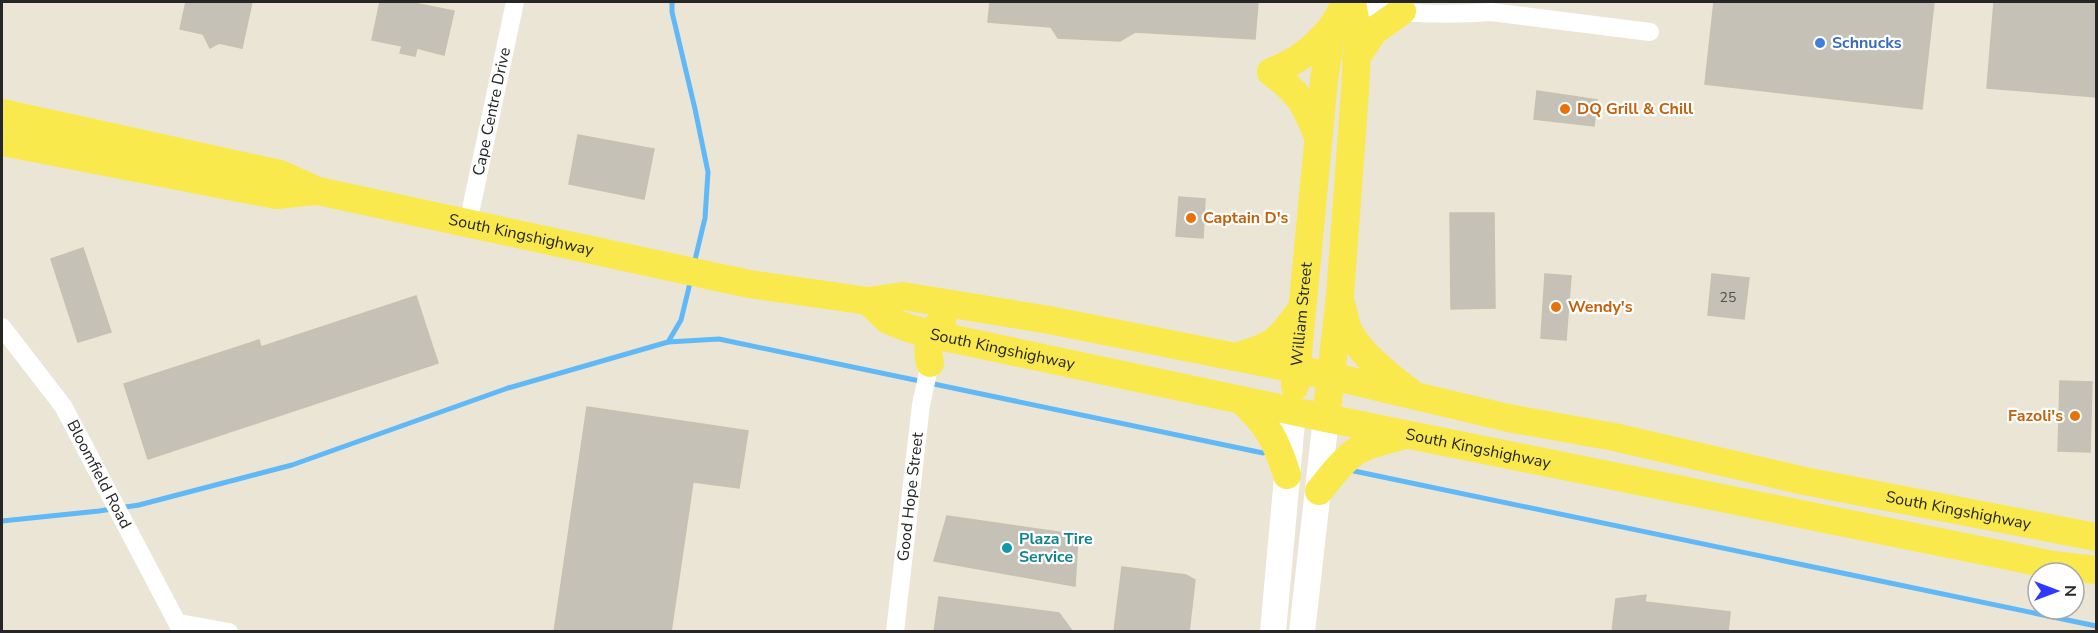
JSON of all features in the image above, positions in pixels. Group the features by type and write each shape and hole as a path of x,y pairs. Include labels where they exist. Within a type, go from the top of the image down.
{"main road":[{"name":"William Street","path":"1273,632 1318,138 1332,27 1347,2"},
{"path":"1302,632 1340,297 1358,37 1352,2"},
{"path":"1356,58 1374,31 1402,11"},
{"path":"1318,138 1306,106 1289,86 1271,72 1293,63 1314,48 1332,27"},
{"name":"South Kingshighway","path":"2,113 280,174 318,191 749,284 868,301 903,296 1049,320 1331,376 1508,418 1648,444 1804,481 2097,537"},
{"name":"South Kingshighway","path":"2,142 276,195 318,191"},
{"path":"1340,297 1348,329 1366,353 1386,374 1417,397"},
{"name":"South Kingshighway","path":"868,301 888,320 930,334 1326,418 2054,565 2097,570"},
{"path":"966,341 939,354 930,363 928,356 930,334 938,324 949,316 978,307"},
{"path":"1236,357 1264,349 1283,336 1302,308"},
{"path":"1241,400 1261,418 1277,444 1287,475"},
{"path":"1319,491 1342,463 1356,451 1409,434"}],"street":[{"name":"Cape Centre Drive","path":"468,223 515,2"},
{"path":"1360,2 1377,9 1471,14 1491,12 1650,32"},
{"path":"1464,2 1491,12"},
{"name":"Bloomfield Road","path":"5,338 63,405 181,627"},
{"name":"Good Hope Street","path":"895,632 921,405 930,363"},
{"path":"181,627 229,632"}],"building":[{"path":"186,2 252,2 242,48 219,43 210,48 203,34 180,29"},
{"path":"380,2 409,2 454,11 444,55 417,48 415,56 400,53 402,46 372,40"},
{"path":"990,2 1258,2 1255,39 1135,32 1120,41 1058,38 1051,27 988,22"},
{"name":"Schnucks","path":"1714,2 1934,2 1922,109 1705,84"},
{"path":"1994,2 2097,2 2097,97 1987,88"},
{"name":"DQ Grill & Chill","path":"1537,91 1597,100 1594,126 1534,119"},
{"path":"578,135 654,149 644,199 569,184"},
{"name":"Captain D's","path":"1179,197 1205,199 1203,238 1176,236"},
{"path":"1450,213 1494,213 1495,308 1451,309"},
{"path":"83,248 111,332 78,342 51,259"},
{"name":"Wendy's","path":"1545,274 1571,276 1566,340 1541,338"},
{"path":"1712,274 1749,278 1744,319 1708,315"},
{"path":"416,296 438,363 148,459 124,384 259,340 261,347"},
{"name":"Fazoli's","path":"2060,381 2092,382 2090,452 2058,451"},
{"path":"587,407 748,431 739,488 693,482 671,632 554,632"},
{"name":"Plaza Tire Service","path":"947,516 1078,535 1075,586 934,561"},
{"path":"1122,567 1186,575 1195,580 1189,632 1114,632"},
{"path":"1646,595 1645,602 1730,612 1728,632 1612,632 1616,599"},
{"path":"939,597 1059,613 1073,632 934,632"}],"waterway":[{"path":"672,2 672,12 708,172 705,218 694,264"},
{"path":"2,521 139,505 292,465 508,388 668,342 681,320 691,279"},
{"path":"668,342 719,339 1263,453"},
{"path":"1354,471 2096,626"}],"place":[{"name":"Schnucks","path":"1820,43"},
{"name":"DQ Grill & Chill","path":"1565,109"},
{"name":"Captain D's","path":"1191,218"},
{"name":"Wendy's","path":"1556,307"},
{"name":"Fazoli's","path":"2075,416"},
{"name":"Plaza Tire Service","path":"1007,548"}]}
